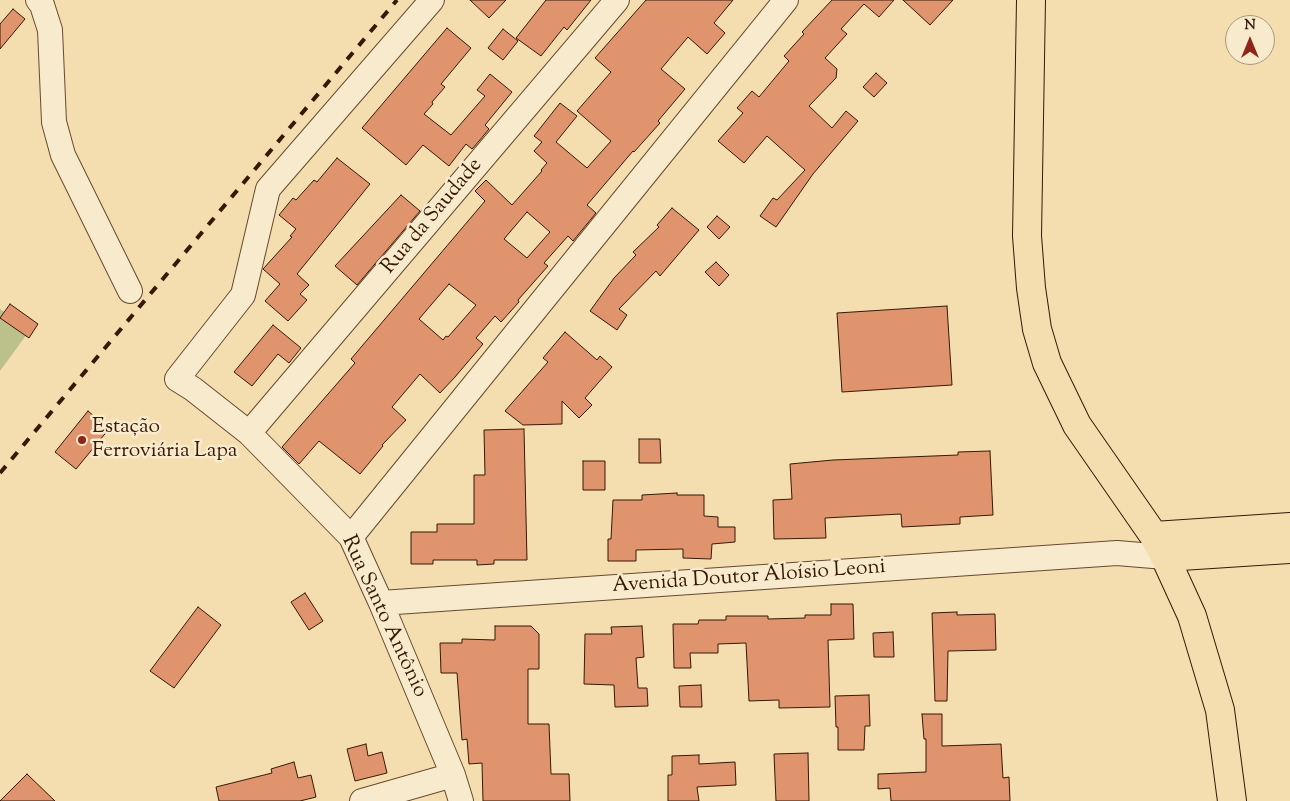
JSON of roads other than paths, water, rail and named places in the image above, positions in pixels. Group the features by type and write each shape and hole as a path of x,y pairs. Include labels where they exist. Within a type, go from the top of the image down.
{"main road":[{"path":"1031,0 1027,236 1031,288 1037,329 1047,364 1077,425 1159,546 1192,616 1220,710 1232,801"},
{"name":"Avenida Doutor Aloísio Leoni","path":"1159,546 1290,527"},
{"name":"Avenida Doutor Aloísio Leoni","path":"1159,546 1290,549"}],"street":[{"path":"38,0 42,5 50,30 54,122 63,155 130,291"},
{"name":"Rua Santo Antônio","path":"432,0 268,189 243,295 177,379 193,389 249,433 352,537 453,775 461,801"},
{"name":"Rua da Saudade","path":"249,433 617,0"},
{"path":"352,537 786,0"},
{"name":"Avenida Doutor Aloísio Leoni","path":"381,603 1117,553 1159,546"},
{"path":"362,801 453,775"}],"railway":[{"path":"0,473 397,0"}],"place":[{"name":"Estação Ferroviária Lapa","path":"82,440"}]}
